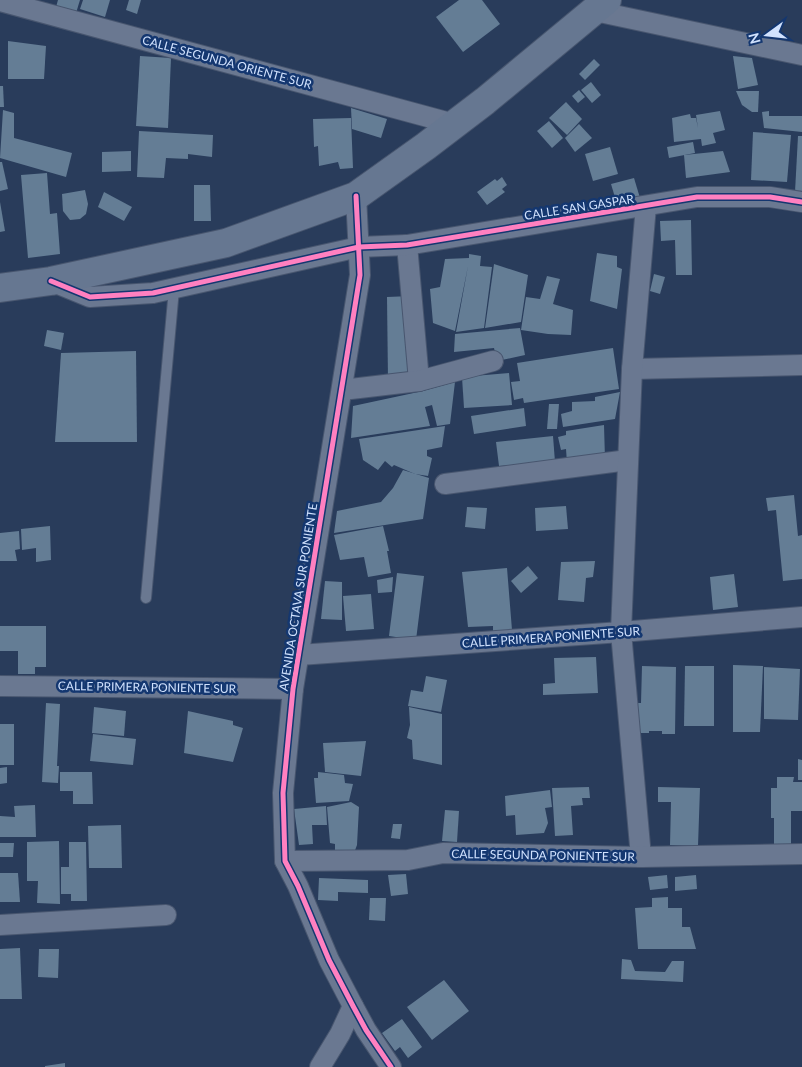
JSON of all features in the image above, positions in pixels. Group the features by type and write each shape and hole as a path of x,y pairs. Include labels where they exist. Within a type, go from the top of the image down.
{"main road":[{"path":"0,288 51,281 226,243 356,196 454,124 601,5"}],"street":[{"name":"CALLE SEGUNDA ORIENTE SUR","path":"0,1 454,124"},
{"path":"601,5 802,55"},
{"name":"AVENIDA OCTAVA SUR PONIENTE","path":"356,196 360,275 293,689 282,793 285,861 298,886 329,960 366,1030 391,1067"},
{"name":"CALLE SAN GASPAR","path":"51,281 90,297 153,293 359,247 407,245 697,197 770,196 802,202"},
{"path":"641,857 621,632 632,369 646,206"},
{"path":"407,245 419,380"},
{"path":"342,390 419,380 493,361"},
{"path":"632,369 802,365"},
{"path":"445,484 628,460"},
{"name":"CALLE PRIMERA PONIENTE SUR","path":"299,655 802,617"},
{"name":"CALLE PRIMERA PONIENTE SUR","path":"0,686 293,689"},
{"name":"CALLE SEGUNDA PONIENTE SUR","path":"285,861 408,860 443,853 641,857 802,854"},
{"path":"0,925 166,915"},
{"path":"320,1067 340,1034 353,1006"}],"lane":[{"path":"146,598 174,289"}],"building":[{"path":"58,0 80,0 76,13 56,7"},
{"path":"83,0 110,0 105,17 80,9"},
{"path":"129,0 141,0 137,14 126,10"},
{"path":"459,0 482,0 500,24 463,52 436,17"},
{"path":"8,41 46,46 44,79 8,79"},
{"path":"140,56 171,58 168,128 136,126"},
{"path":"733,56 752,58 758,85 738,89"},
{"path":"594,59 600,65 585,80 579,74"},
{"path":"591,82 601,95 592,103 581,90"},
{"path":"0,86 3,86 4,107 0,107"},
{"path":"579,90 585,97 578,103 572,96"},
{"path":"736,91 759,91 758,112 752,112 742,105"},
{"path":"566,102 582,119 567,135 549,118"},
{"path":"351,108 387,119 381,138 352,129"},
{"path":"3,110 14,113 14,138 72,153 66,177 0,158"},
{"path":"720,111 725,130 713,133 716,143 702,146 701,139 674,142 672,118 690,114 691,118 696,118 698,128 696,115"},
{"path":"769,111 769,116 802,116 802,132 764,128 762,112"},
{"path":"351,118 353,168 340,169 338,162 319,166 318,146 314,147 313,119"},
{"path":"549,121 563,138 552,148 537,131"},
{"path":"579,124 592,138 575,152 565,138"},
{"path":"139,131 213,135 212,157 188,154 188,159 166,158 164,178 137,177"},
{"path":"753,132 791,135 787,182 751,180"},
{"path":"798,136 802,136 802,192 795,192"},
{"path":"693,142 695,153 669,158 667,147"},
{"path":"610,147 618,174 593,181 585,154"},
{"path":"131,151 131,171 102,172 102,152"},
{"path":"723,151 730,172 686,178 684,155"},
{"path":"0,162 2,162 8,189 0,191"},
{"path":"47,173 50,214 57,213 60,254 28,258 21,175"},
{"path":"502,177 507,185 502,189 505,192 487,205 477,192 495,179 497,181"},
{"path":"634,178 640,198 617,204 611,184"},
{"path":"194,185 210,185 211,221 194,221"},
{"path":"85,190 88,204 86,214 80,219 70,220 63,211 62,194"},
{"path":"104,192 132,207 124,221 98,207"},
{"path":"0,202 5,231 0,232"},
{"path":"691,220 692,275 676,275 675,240 661,241 660,221"},
{"path":"597,253 617,256 617,267 622,269 617,309 590,301"},
{"path":"469,254 481,256 480,266 492,267 484,328 456,332 468,266 455,331 433,323 430,289 440,287 445,259 469,258"},
{"path":"494,264 528,275 521,322 485,328"},
{"path":"654,274 665,277 660,294 650,291"},
{"path":"547,276 560,279 553,304 573,310 571,335 521,330 526,297 540,299"},
{"path":"411,296 413,380 388,381 387,297"},
{"path":"520,328 525,355 497,361 494,348 454,352 455,334"},
{"path":"47,330 64,333 61,350 44,346"},
{"path":"613,348 619,389 524,403 523,398 514,400 511,382 520,381 517,363"},
{"path":"136,351 137,442 55,442 61,353"},
{"path":"509,373 512,405 464,408 462,377"},
{"path":"455,382 450,424 437,426 432,405 425,407 430,426 351,438 353,406"},
{"path":"620,392 615,419 563,427 561,414 572,411 572,402 595,401 595,397"},
{"path":"549,404 559,404 557,429 547,429"},
{"path":"524,408 526,426 474,434 471,416"},
{"path":"604,425 605,459 567,463 566,449 561,450 558,437 566,435 566,431"},
{"path":"445,426 442,447 427,450 427,456 432,458 428,476 415,474 394,465 392,467 385,461 378,470 363,460 359,439"},
{"path":"553,436 555,462 499,466 496,442"},
{"path":"403,470 429,478 423,519 334,533 337,511 381,502 393,488"},
{"path":"794,495 798,536 802,535 802,579 783,581 776,510 768,511 766,498"},
{"path":"566,506 568,529 536,531 535,508"},
{"path":"467,507 487,508 485,529 465,527"},
{"path":"50,526 51,560 36,562 36,548 22,550 21,529"},
{"path":"383,526 389,551 387,551 391,573 368,577 364,557 340,560 334,535"},
{"path":"19,531 20,549 15,550 17,561 0,561 0,533"},
{"path":"595,561 593,577 586,578 584,602 558,600 561,562"},
{"path":"528,566 538,578 521,593 511,581"},
{"path":"507,568 512,630 493,631 493,626 468,627 462,572"},
{"path":"397,573 424,576 416,640 389,636"},
{"path":"734,574 738,607 713,610 710,577"},
{"path":"393,577 392,592 378,593 377,580"},
{"path":"325,581 342,582 342,620 321,619"},
{"path":"371,594 374,629 346,631 343,596"},
{"path":"0,626 46,626 46,667 35,667 35,674 18,674 18,651 0,651"},
{"path":"596,657 598,693 543,695 543,684 555,683 554,658"},
{"path":"733,665 763,666 760,732 733,732"},
{"path":"642,666 676,667 675,734 662,734 662,731 637,733 638,703 641,703"},
{"path":"685,666 714,666 714,726 684,726"},
{"path":"764,667 800,669 798,720 764,719"},
{"path":"426,676 447,680 441,712 408,706 411,690 423,692"},
{"path":"46,703 60,704 58,783 42,782"},
{"path":"94,707 126,711 124,736 92,733"},
{"path":"409,707 442,714 442,765 413,759 412,740 407,738 410,725"},
{"path":"188,711 233,721 233,725 243,728 233,762 184,753"},
{"path":"0,724 14,724 14,765 0,765"},
{"path":"93,734 136,739 133,765 90,761"},
{"path":"366,741 361,776 325,772 323,743"},
{"path":"798,759 802,760 802,780 798,780"},
{"path":"7,767 7,783 0,784 0,768"},
{"path":"60,772 92,772 93,804 73,804 73,791 60,791"},
{"path":"318,772 344,775 345,783 353,784 349,801 316,803 314,778 318,778"},
{"path":"777,777 794,777 793,782 802,782 802,811 791,811 791,845 774,845 774,818 771,818 771,788 777,788"},
{"path":"589,787 590,798 582,798 583,805 571,806 573,835 555,836 552,788"},
{"path":"658,787 700,788 698,846 670,845 671,802 658,802"},
{"path":"550,790 552,807 545,808 548,823 544,833 516,835 515,815 506,816 505,796"},
{"path":"351,802 359,807 357,845 354,853 335,852 335,844 330,843 327,807"},
{"path":"35,805 36,837 0,837 0,816 15,817 14,806"},
{"path":"326,806 327,825 312,825 313,844 299,845 294,809"},
{"path":"445,810 459,811 457,842 442,841"},
{"path":"393,824 402,824 400,839 391,838"},
{"path":"121,825 122,868 89,868 88,826"},
{"path":"59,841 60,904 37,903 38,881 27,881 27,842"},
{"path":"69,842 86,842 87,901 71,901 71,894 61,894 61,867 69,867"},
{"path":"0,843 14,843 13,857 0,857"},
{"path":"0,873 18,873 20,902 0,902"},
{"path":"406,874 408,894 391,896 388,875"},
{"path":"667,875 668,888 650,890 648,877"},
{"path":"696,875 697,889 675,891 675,877"},
{"path":"319,878 368,880 368,893 338,892 338,901 318,900"},
{"path":"668,897 668,908 682,908 682,927 690,927 696,949 638,949 635,908 652,907 652,898"},
{"path":"370,898 386,898 385,921 369,920"},
{"path":"20,948 22,999 0,999 0,949"},
{"path":"39,949 59,949 58,978 38,977"},
{"path":"622,959 631,960 635,971 665,972 672,961 684,961 683,982 621,979"},
{"path":"444,980 469,1011 432,1040 407,1007"},
{"path":"402,1019 422,1047 408,1058 400,1047 395,1051 382,1033"},
{"path":"65,1063 65,1067 45,1067 45,1066"}],"cycle path":[{"path":"356,196 360,275 293,689 283,793 285,861 298,886 329,960 366,1030 391,1067"},
{"path":"51,281 90,297 153,293 359,247 407,245 697,197 770,197 802,202"}]}
